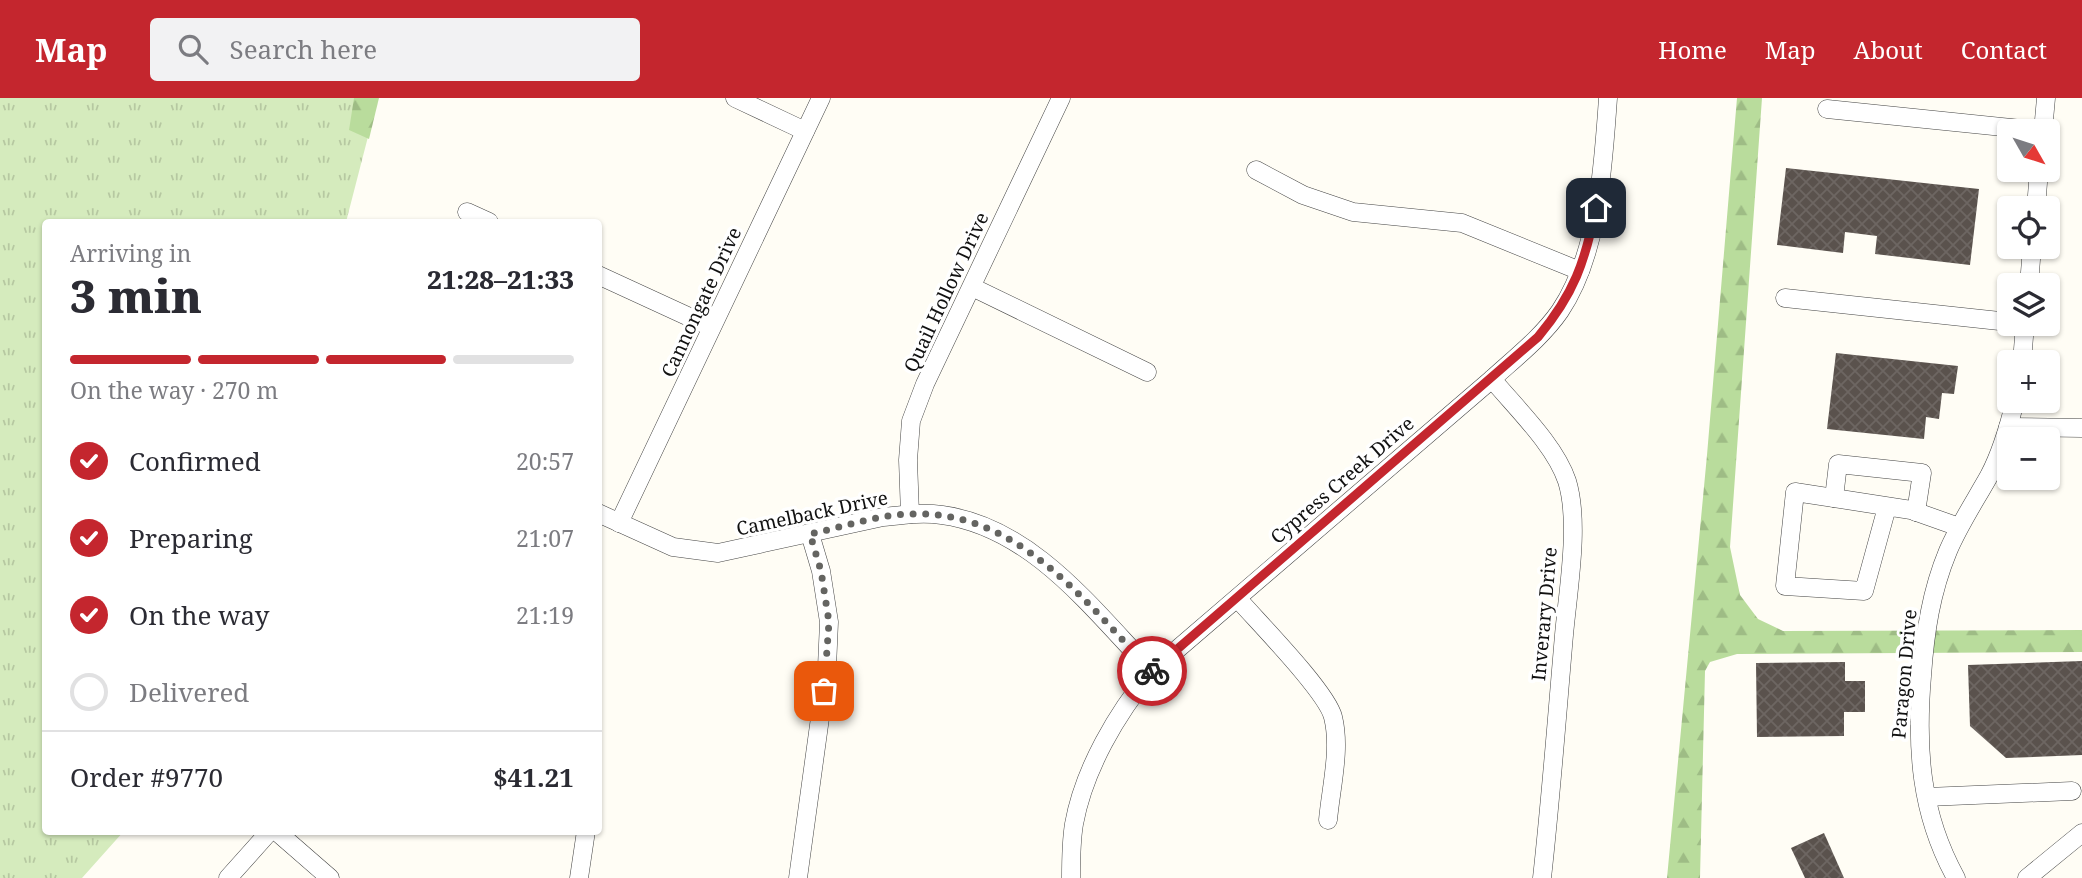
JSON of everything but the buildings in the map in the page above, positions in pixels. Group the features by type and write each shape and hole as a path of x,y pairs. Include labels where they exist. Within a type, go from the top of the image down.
{"street":[{"path":"735,98 805,131"},
{"name":"Cannongate Drive","path":"619,523 821,98"},
{"name":"Quail Hollow Drive","path":"910,514 908,460 911,421 925,384 1061,98"},
{"name":"Cypress Creek Drive","path":"1071,878 1074,823 1095,763 1131,697 1152,671 1492,379 1538,337 1558,313 1572,291 1590,239 1608,98"},
{"path":"2043,119 2046,98"},
{"path":"1827,109 1997,126"},
{"path":"1256,170 1303,195 1353,212 1462,223 1580,271"},
{"path":"467,212 482,219"},
{"path":"602,277 711,327"},
{"path":"972,287 1147,372"},
{"path":"1785,298 1997,321"},
{"name":"Inverary Drive","path":"1492,379 1556,460 1566,481 1571,504 1572,527 1565,624 1542,878"},
{"name":"Paragon Drive","path":"2008,427 2012,413"},
{"path":"2060,428 2082,428"},
{"name":"Paragon Drive","path":"1956,878 1938,839 1919,756 1918,726 1926,627 1940,570 1959,527 1990,474 1997,456"},
{"path":"1834,498 1838,464 1922,473 1916,512"},
{"path":"1887,507 1864,591 1785,586 1795,492 1834,498 1887,507 1916,512 1959,527"},
{"name":"Camelback Drive","path":"602,515 673,547 718,553 883,517 942,515 976,523 1027,550 1056,570 1152,671"},
{"path":"798,878 827,667 829,622 821,571 810,534"},
{"path":"1238,599 1314,686 1333,715 1335,750 1328,820"},
{"path":"1927,797 2072,790"},
{"path":"2027,878 2082,833"},
{"path":"228,878 269,835"},
{"path":"278,835 330,878"},
{"path":"579,878 585,835"}],"green space":[{"path":"0,98 378,98 347,219 42,219 42,835 120,835 82,878 0,878"},
{"path":"354,98 379,98 369,139 349,130"},
{"path":"1737,98 1762,98 1730,547 1740,595 1758,619 1783,631 2082,630 2082,652 1737,654 1710,662 1705,671 1700,878 1667,878 1707,455"}],"way so far":[{"path":"824,691 829,622 821,571 810,534 883,517 910,514 942,515 976,523 1027,550 1056,570 1152,671"}],"route":[{"path":"1152,671 1538,337 1572,291 1590,239 1596,208"}]}
